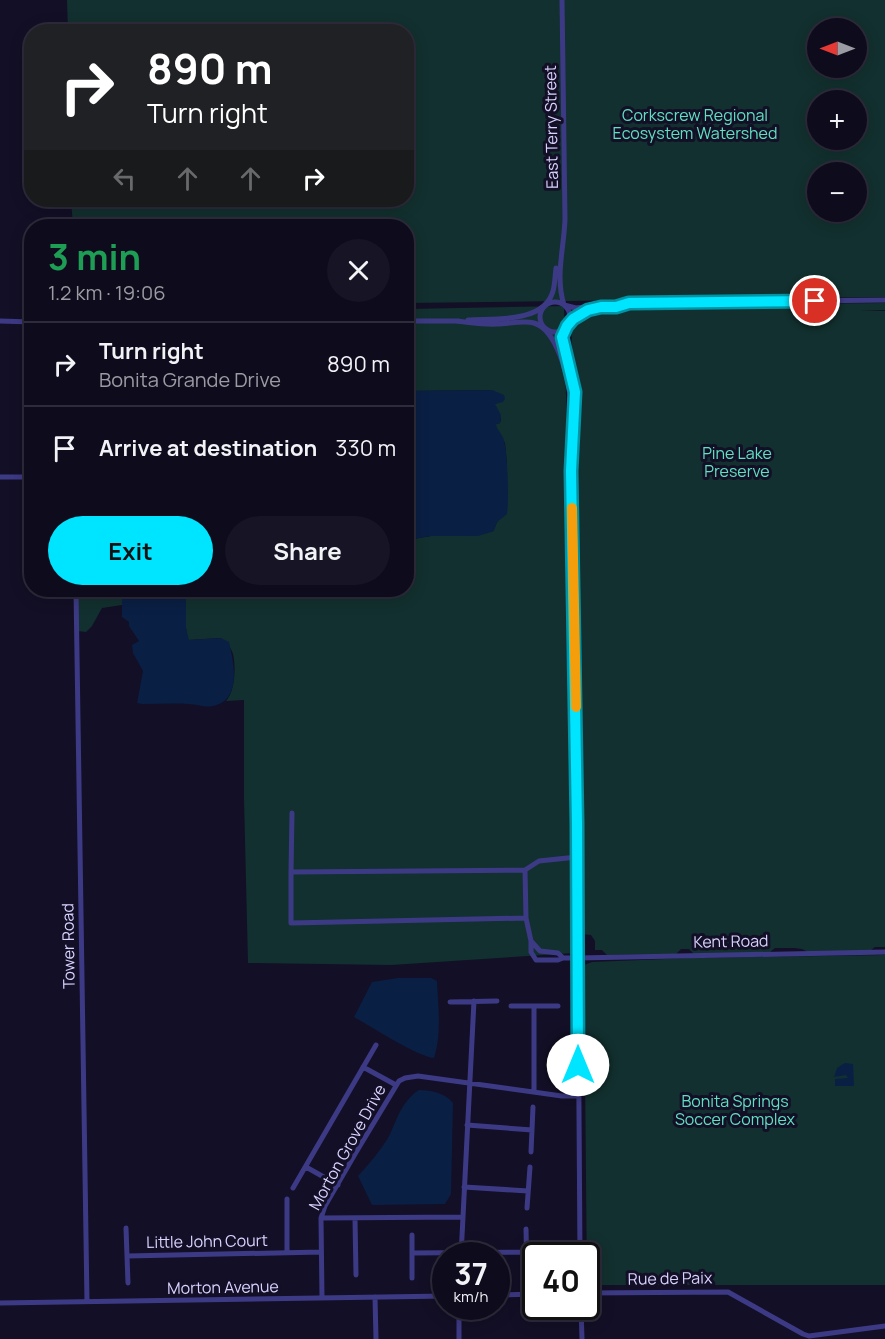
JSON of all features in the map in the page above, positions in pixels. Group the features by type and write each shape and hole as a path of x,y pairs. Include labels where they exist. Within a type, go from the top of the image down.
{"street":[{"name":"East Terry Street","path":"562,0 565,219 559,285 564,305"},
{"name":"East Terry Street","path":"546,304 553,293 557,261 561,254"},
{"path":"414,321 518,317 555,302 576,308 626,303 885,300"},
{"path":"455,321 488,324 534,323 556,333 588,310 616,307 626,303"},
{"path":"546,304 539,317 556,347 570,395 580,1242"},
{"path":"564,305 570,313 562,342 575,392 571,471"},
{"path":"0,321 24,322"},
{"path":"0,477 24,477"},
{"name":"Tower Road","path":"76,597 87,1302"},
{"path":"291,813 291,923 526,918"},
{"path":"291,873 525,870 539,861 577,857"},
{"path":"525,870 526,918 531,953"},
{"path":"531,941 540,951 558,953 563,958"},
{"path":"531,953 538,947"},
{"name":"Kent Road","path":"531,953 536,960 558,960 563,958 885,952"},
{"path":"461,1242 474,1001"},
{"path":"450,1002 496,1001"},
{"path":"510,1006 558,1006"},
{"path":"534,1006 534,1092"},
{"path":"293,1188 376,1045"},
{"path":"363,1067 396,1085"},
{"name":"Morton Grove Drive","path":"322,1298 321,1218 396,1085 411,1076 578,1096"},
{"path":"531,1152 533,1107"},
{"path":"467,1125 532,1130"},
{"path":"306,1167 338,1185"},
{"path":"527,1208 530,1167"},
{"path":"464,1187 528,1191"},
{"name":"Little John Court","path":"287,1199 287,1252"},
{"path":"321,1218 462,1217"},
{"path":"355,1219 356,1275"},
{"name":"Little John Court","path":"126,1228 128,1283"},
{"path":"526,1229 526,1242"},
{"path":"412,1235 412,1278"},
{"name":"Little John Court","path":"127,1256 321,1252"},
{"path":"412,1253 432,1253"},
{"name":"Rue de Paix","path":"600,1293 728,1292 809,1336 885,1326"},
{"name":"Morton Avenue","path":"0,1304 432,1296"},
{"path":"375,1297 376,1339"},
{"path":"459,1320 459,1339"},
{"path":"581,1320 582,1339"}],"green space":[{"name":"Corkscrew Regional Ecosystem Watershed","path":"67,0 885,0 885,297 414,303 414,219 72,219 72,207 414,207 414,24 68,24"},
{"name":"Pine Lake Preserve","path":"885,303 885,310 860,311 885,311 885,947 875,947 867,953 812,954 802,949 775,948 769,953 696,956 689,949 681,949 676,954 607,955 602,950 595,950 595,941 591,935 581,934 571,306"},
{"path":"564,306 570,571 574,953 391,965 248,963 244,700 226,701 233,685 234,665 233,654 226,643 221,638 188,640 186,599 191,597 414,597 414,539 431,536 474,536 493,531 507,501 505,443 496,428 496,424 500,423 501,419 494,404 498,403 492,390 414,391 414,309"},
{"path":"77,597 122,597 122,605 102,608 86,632 78,631"},
{"name":"Bonita Springs Soccer Complex","path":"885,955 885,1285 600,1285 600,1242 587,1242 584,965 592,962"}],"water":[{"path":"492,390 504,395 503,402 495,404 501,415 500,423 496,424 503,439 506,456 507,514 497,522 494,531 478,536 431,536 414,539 414,391"},
{"path":"122,597 191,597 186,599 186,628 189,640 221,638 229,642 234,680 228,696 222,702 207,707 192,704 137,703 143,671 133,653 132,645 139,641 129,626 129,622 122,617"},
{"path":"398,978 431,978 437,981 439,1029 434,1058 406,1047 354,1017 372,982"},
{"path":"845,1063 853,1064 854,1086 835,1086 835,1079 848,1078 846,1075 834,1077 837,1068"},
{"path":"419,1090 437,1093 453,1103 451,1194 445,1204 372,1205 358,1176 384,1144 404,1104"}],"slow traffic":[{"path":"572,508 576,707"}],"route":[{"path":"578,1065 577,823 571,471 575,392 562,337 573,319 588,310 629,303 815,301"}]}
